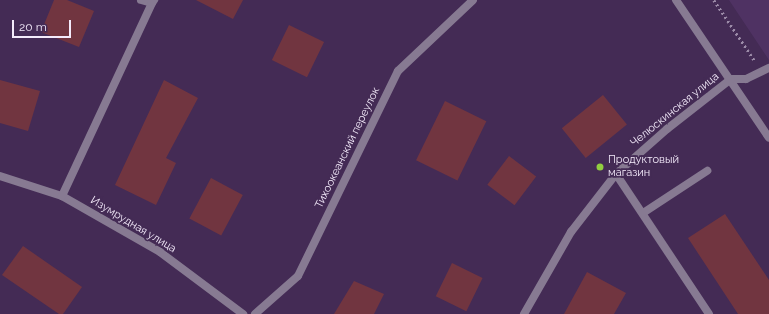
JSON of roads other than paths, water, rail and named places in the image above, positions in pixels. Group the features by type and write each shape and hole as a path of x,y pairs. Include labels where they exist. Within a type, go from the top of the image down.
{"street":[{"path":"62,196 153,2 141,0"},
{"name":"Тихоокеанский переулок","path":"255,314 298,276 398,71 473,0"},
{"path":"676,0 769,138"},
{"path":"730,79 746,79 765,70"},
{"name":"Челюскинская улица","path":"524,314 571,232 616,174 667,129 730,79"},
{"path":"643,213 707,171"},
{"path":"616,174 709,314"},
{"name":"Изумрудная улица","path":"0,176 62,196 160,252 243,314"}],"place":[{"name":"Продуктовый магазин","path":"600,167"}]}
